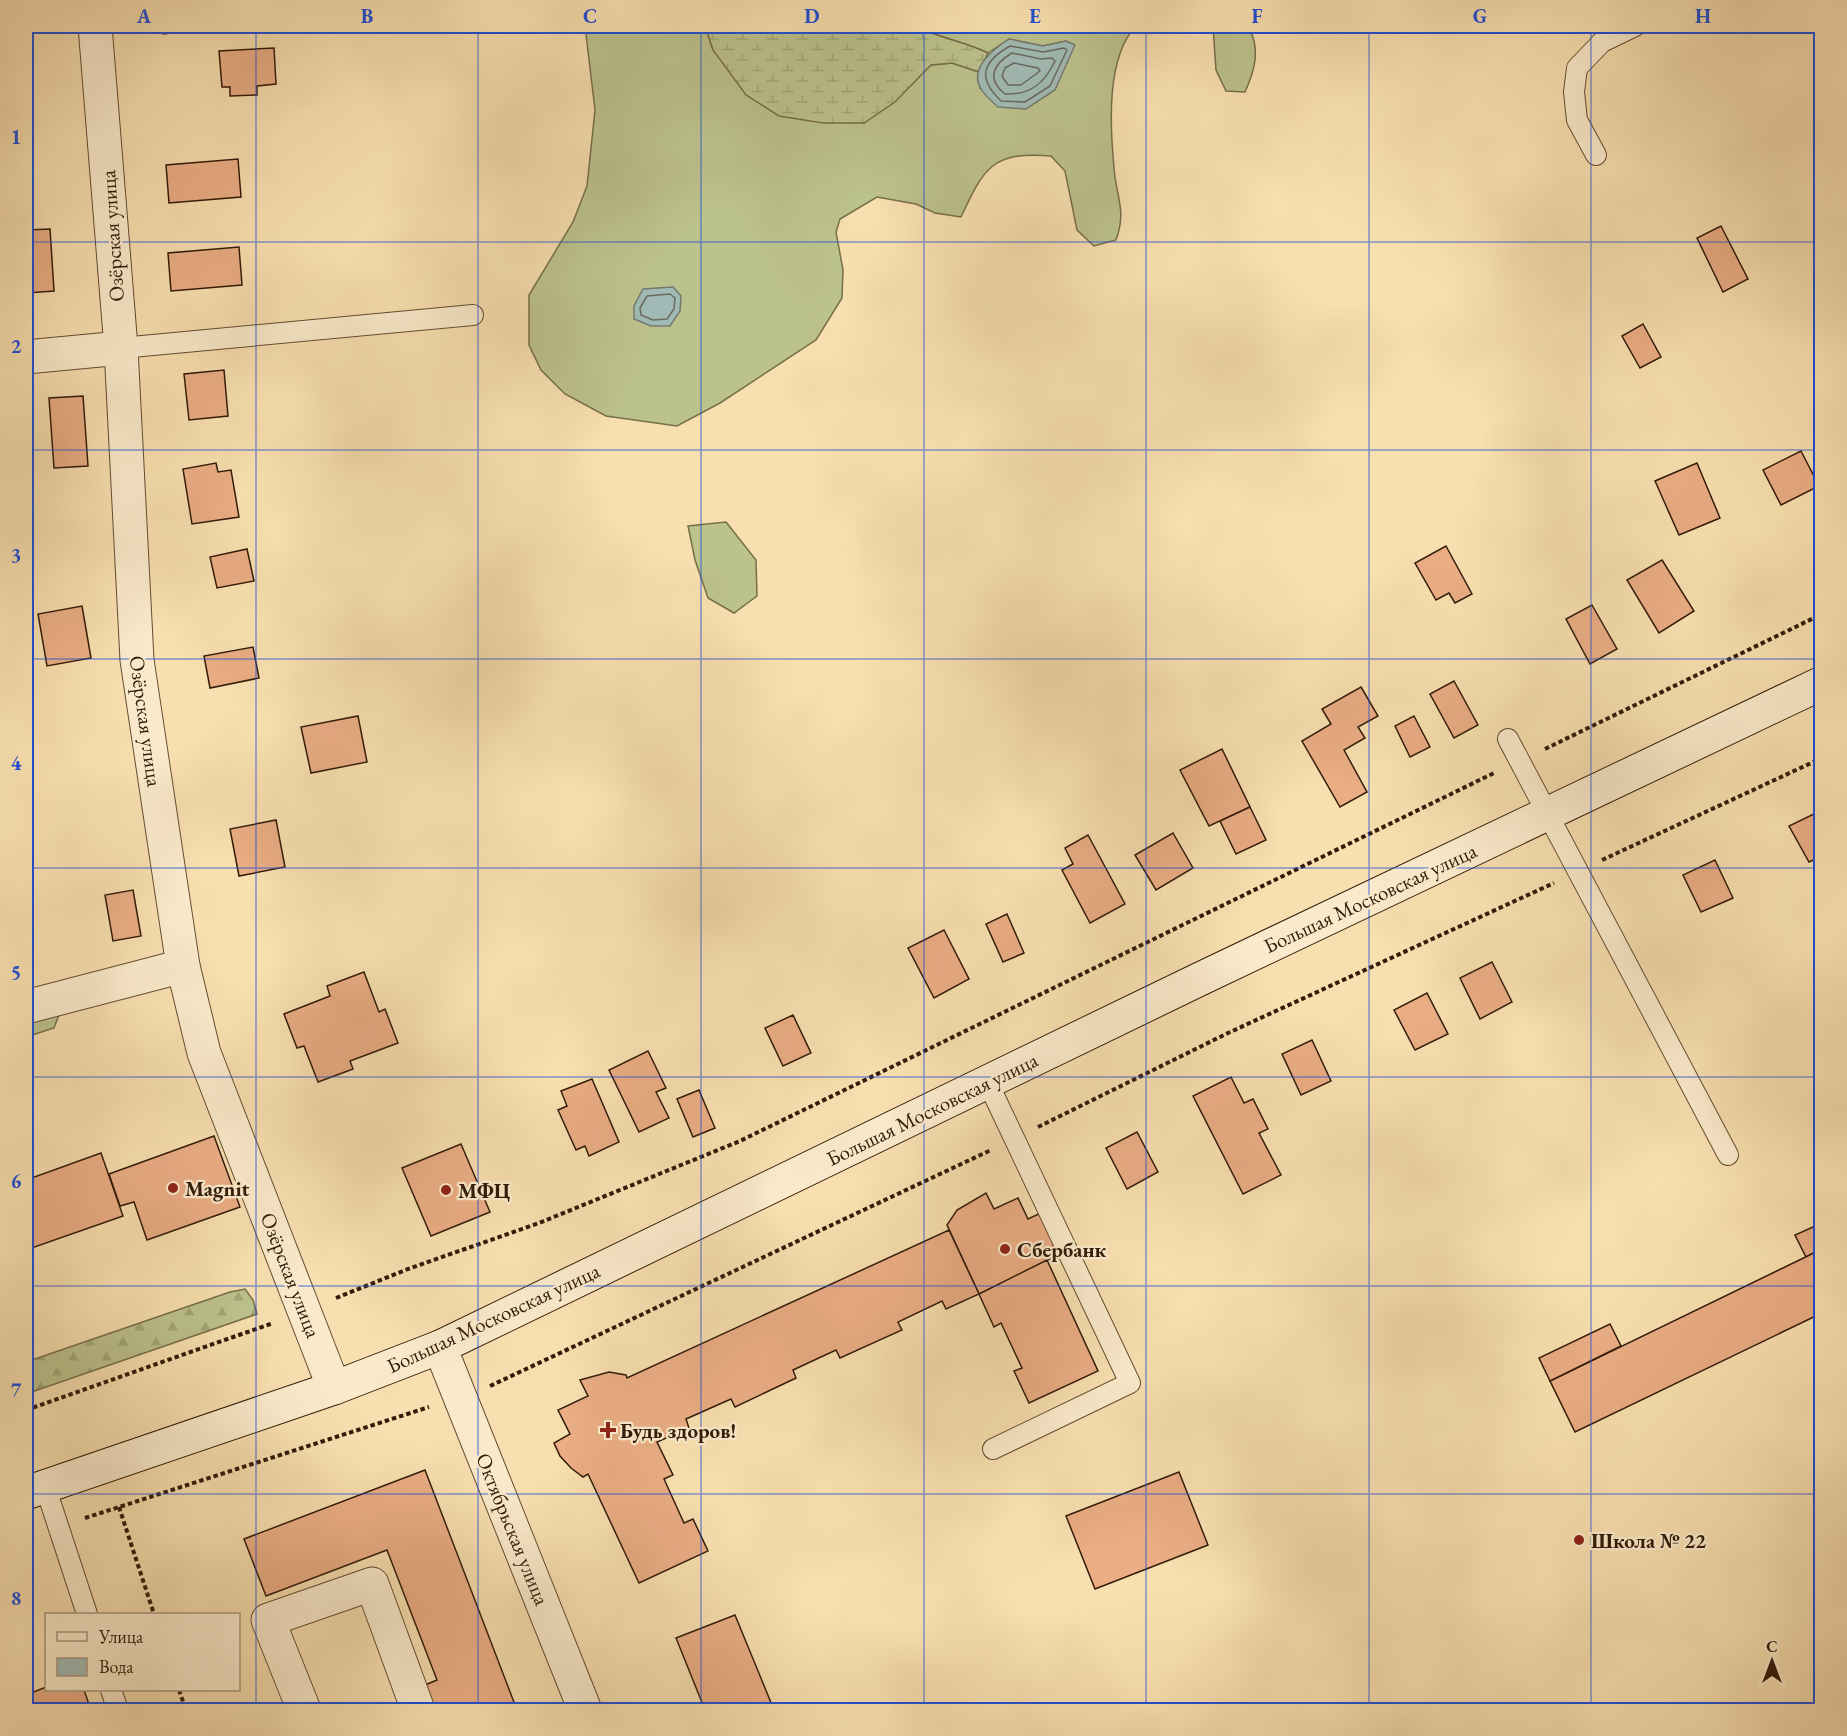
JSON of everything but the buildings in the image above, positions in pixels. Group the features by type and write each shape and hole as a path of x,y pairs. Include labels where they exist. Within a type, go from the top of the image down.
{"street":[{"name":"Озёрская улица","path":"95,26 121,348 137,660 183,966 204,1053 334,1388"},
{"path":"26,357 121,348"},
{"name":"Большая Московская улица","path":"35,1490 334,1388 440,1347 1821,684"},
{"path":"26,1007 183,966"},
{"name":"Октябрьская улица","path":"440,1347 585,1710"},
{"path":"304,1710 268,1620 372,1584 411,1708"}],"lane":[{"path":"1596,155 1576,120 1574,93 1578,68 1602,42 1635,26"},
{"path":"121,348 473,315"},
{"path":"1508,739 1728,1155"},
{"path":"988,1083 1130,1383 993,1449"},
{"path":"35,1490 58,1526 87,1613"},
{"path":"112,1691 118,1710"}],"path":[{"path":"26,1410 304,1311 408,1269 539,1223 740,1141 1821,614"},
{"path":"496,1384 1015,1138 1227,1033 1821,758"},
{"path":"58,1526 460,1397"},
{"path":"119,1507 154,1613"},
{"path":"180,1691 186,1710"}],"green space":[{"path":"585,26 705,26 713,50 864,123 931,65 952,63 979,72 980,88 1066,41 1043,46 1009,39 988,53 915,26 1136,26 1126,39 1119,55 1112,93 1115,178 1121,212 1116,240 1094,246 1077,230 1065,171 1051,156 1015,157 992,166 976,186 961,217 935,213 916,204 877,197 840,219 836,232 843,270 842,298 816,340 720,403 677,426 606,416 565,394 541,370 529,345 529,295 573,222 587,186 595,110"},
{"path":"705,26 915,26 988,53 979,72 952,63 931,65 895,102 864,123 823,123 779,116 746,95 713,50"},
{"path":"1213,26 1248,26 1252,34 1255,59 1252,76 1245,92 1226,91 1216,70"},
{"path":"726,522 756,560 757,596 734,613 708,598 695,560 688,526"},
{"path":"59,1015 54,1028 26,1037 26,1016"},
{"path":"245,1289 253,1300 257,1314 26,1394 26,1362 230,1292"}],"water":[{"path":"1009,39 1043,46 1066,41 1075,45 1055,90 1026,109 998,107 983,92 978,81 980,67 984,60"},
{"path":"673,287 681,296 680,311 670,326 651,326 634,319 634,306 643,289"}],"place":[{"name":"Magnit","path":"173,1188"},
{"name":"МФЦ","path":"446,1190"},
{"name":"Сбербанк","path":"1005,1249"},
{"name":"Будь здоров!","path":"608,1430"},
{"name":"Школа № 22","path":"1579,1540"}]}
